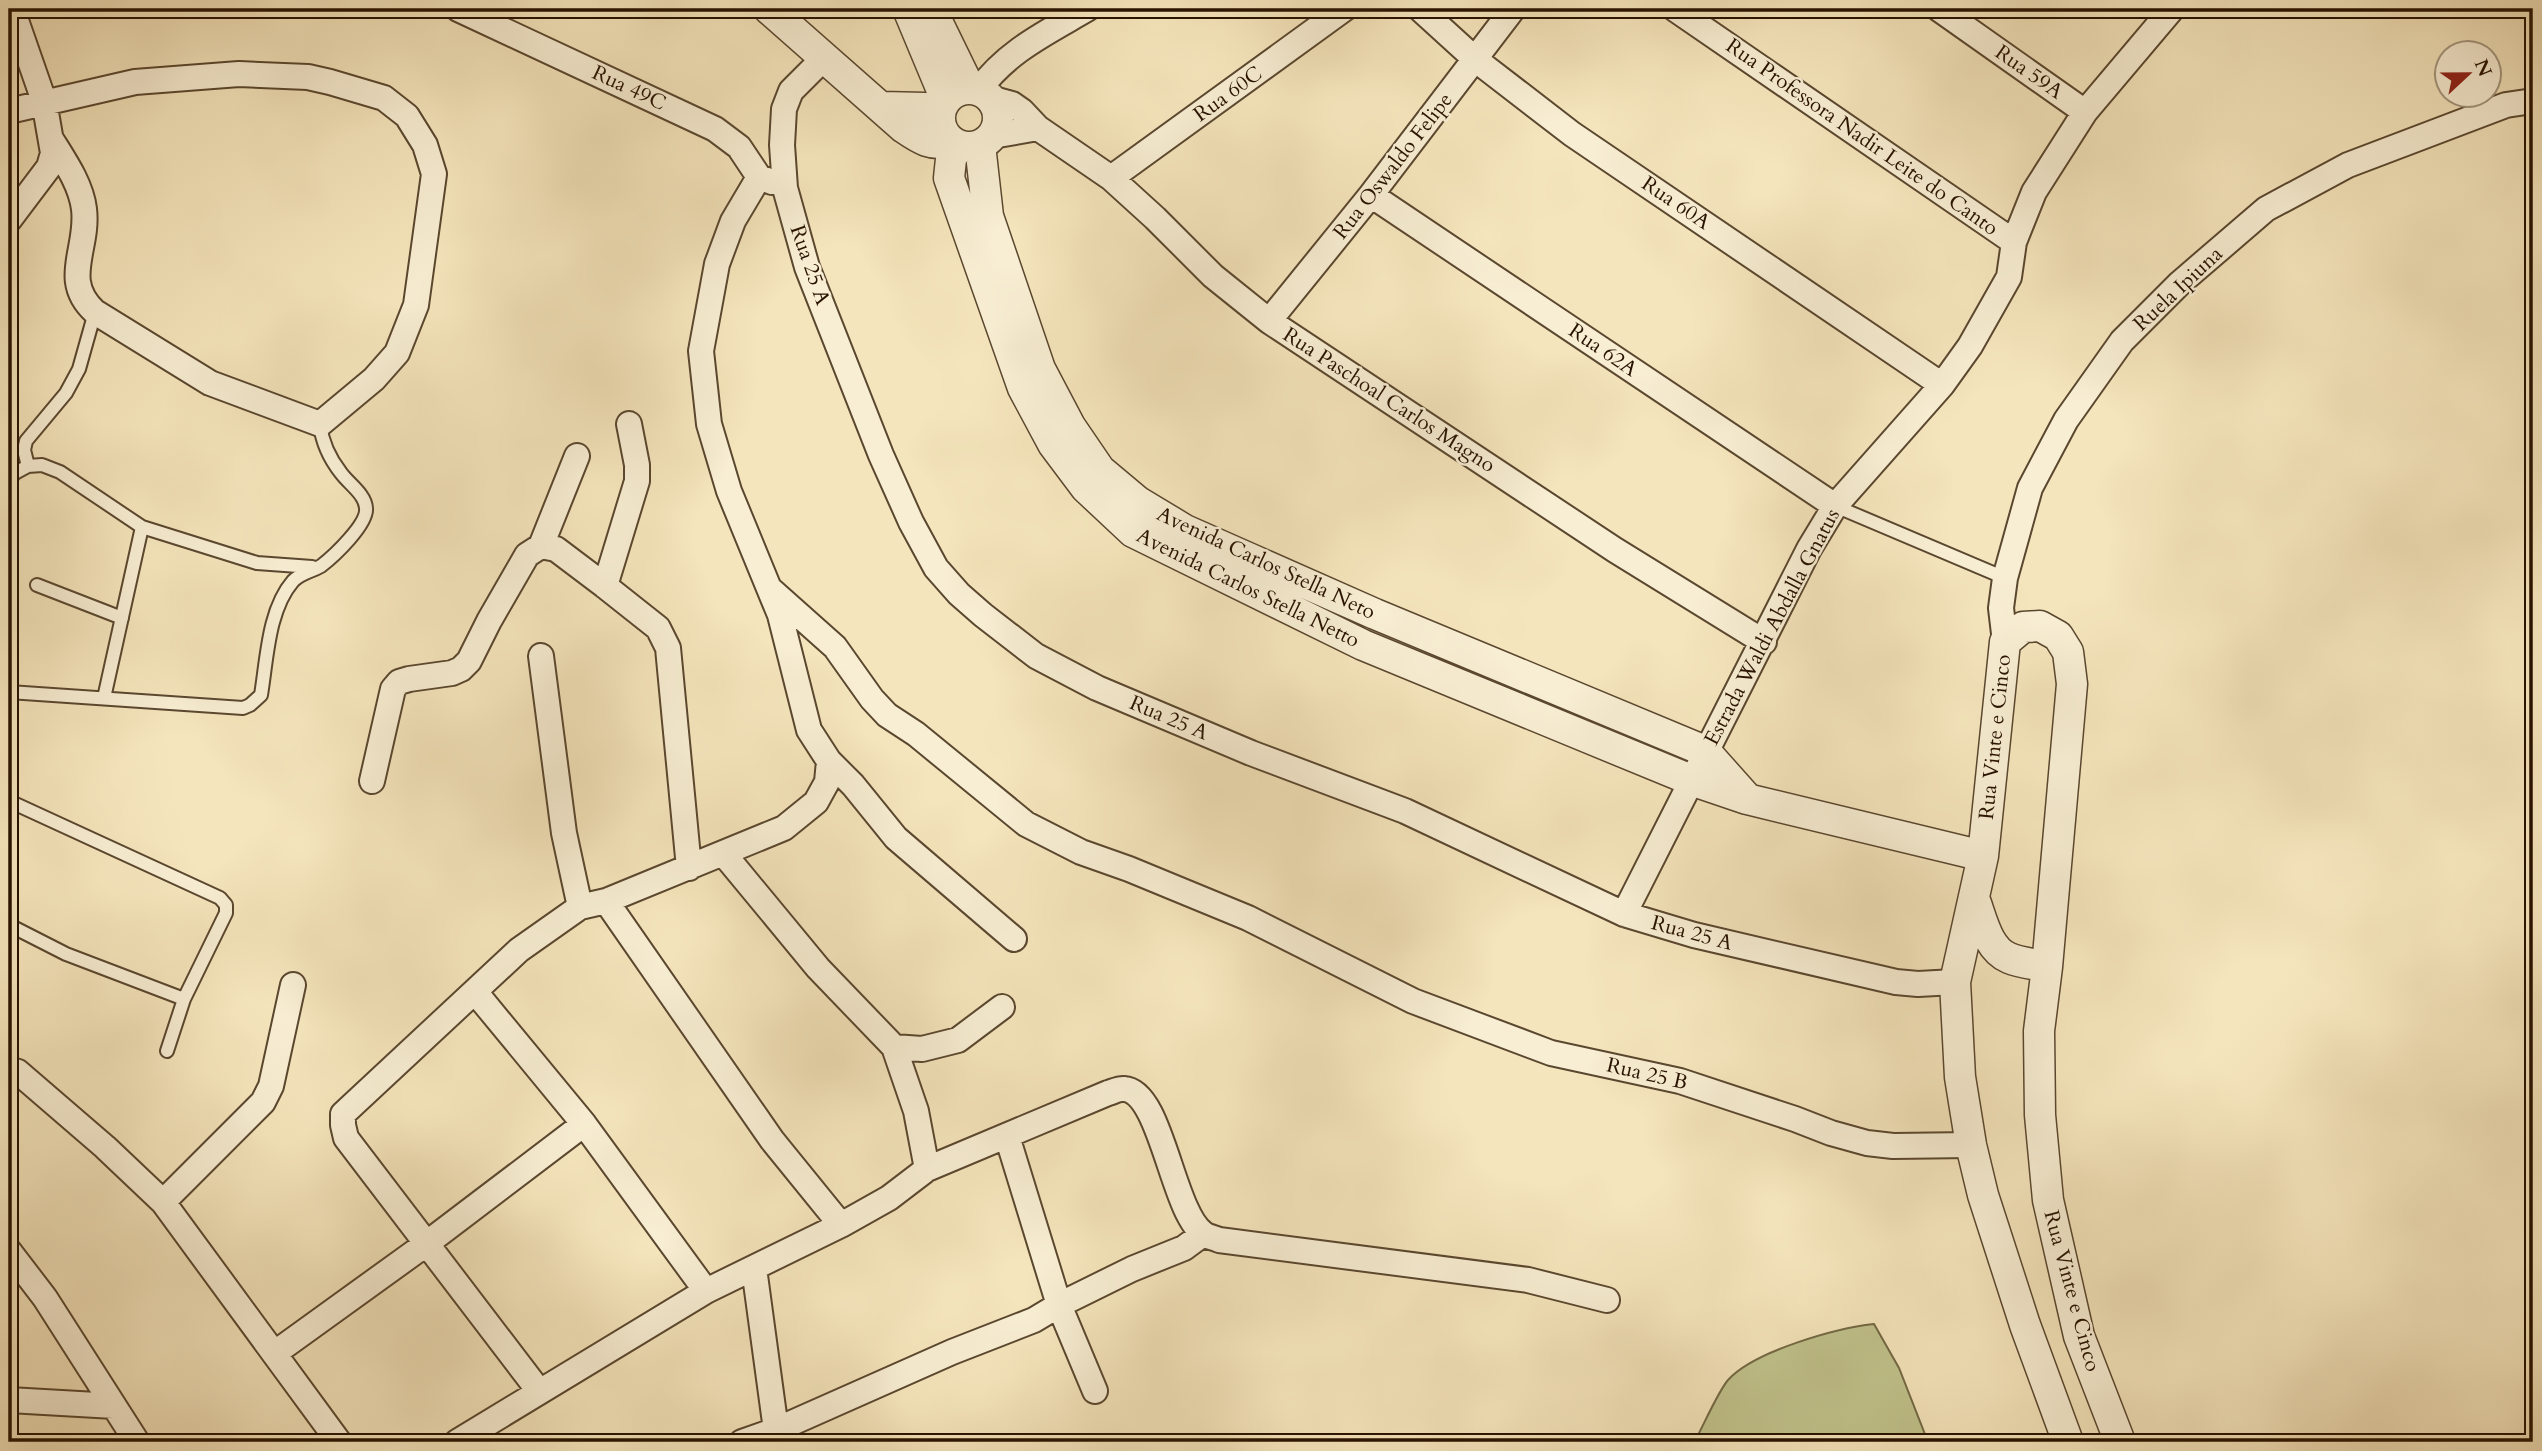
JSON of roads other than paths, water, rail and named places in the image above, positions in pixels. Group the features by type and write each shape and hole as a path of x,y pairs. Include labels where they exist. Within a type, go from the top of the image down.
{"street":[{"name":"Rua 49C","path":"458,9 715,129 739,147 759,177"},
{"path":"769,9 881,107 925,108 967,118 1038,128"},
{"path":"908,9 967,118"},
{"name":"Avenida Carlos Stella Neto","path":"931,9 967,118 988,216 1040,369 1070,426 1100,470 1137,501 1185,530 1374,614 1705,751 1747,799"},
{"path":"967,118 992,72 1017,50 1087,9"},
{"name":"Rua 60C","path":"1111,178 1344,9"},
{"name":"Rua 60A","path":"1420,9 1476,60 1572,134 1942,384"},
{"name":"Rua Oswaldo Felipe","path":"1269,321 1371,195 1513,9"},
{"name":"Rua Professora Nadir Leite do Canto","path":"1675,9 2014,242"},
{"name":"Rua 59A","path":"1938,9 2085,112"},
{"name":"Estrada Waldi Abdalla Gnatus","path":"1624,914 1705,751 1835,506 1942,384 1989,316 2009,277 2014,242 2034,191 2085,112 2172,9"},
{"path":"9,220 49,167 53,153 44,101 14,11"},
{"name":"Rua 25 A","path":"824,58 792,91 784,109 782,145 785,188 807,267 881,455 911,522 936,568 983,615 1036,656 1097,688 1251,753 1405,811 1624,914 1694,935 1896,982 1955,982"},
{"path":"9,111 135,82 253,74 308,77 384,98 407,116 425,145 434,174 416,305 397,353 374,379 320,424 210,383 95,312 85,303 78,290 76,272 82,241 84,208 70,171 51,139"},
{"name":"Ruela Ipiuna","path":"2005,642 2001,608 2005,578 2030,488 2066,420 2122,341 2180,284 2266,209 2348,165 2506,105 2533,101"},
{"name":"Rua Paschoal Carlos Magno","path":"967,118 1012,103 1038,128 1111,178 1213,276 1269,321 1615,550 1764,642"},
{"name":"Avenida Carlos Stella Netto","path":"967,118 951,159 949,178 1023,388 1054,444 1086,488 1133,532 1363,645 1691,780"},
{"path":"785,188 759,177 733,221 717,264 701,351 709,424 729,491 771,590 809,730 829,761 853,785 896,838 1014,939"},
{"name":"Rua 62A","path":"1371,195 1835,506"},
{"path":"606,586 637,481 637,465 629,424"},
{"path":"541,547 576,456"},
{"path":"372,781 393,689 398,682 461,669 469,661 527,555 541,547 556,549 658,628 668,648 689,868"},
{"name":"Rua 25 B","path":"771,590 835,647 872,699 887,715 916,734 1026,824 1081,852 1248,918 1413,1001 1551,1053 1680,1081 1867,1143 1893,1146 1971,1145"},
{"name":"Rua Vinte e Cinco","path":"2068,1442 1998,1246 1971,1145 1960,1077 1955,982 1983,856 2005,642 2023,628 2040,626 2057,636 2068,652 2073,684 2039,1031 2040,1115 2048,1200 2080,1336 2120,1442"},
{"path":"541,656 564,833 580,907"},
{"path":"539,1391 345,1138 343,1114 476,993 519,950 580,907 606,901 784,828 816,802 827,782 829,761"},
{"path":"1691,780 1747,799 1983,856"},
{"path":"723,853 818,968 894,1047 916,1111 928,1169"},
{"path":"1974,898 1991,941 2000,953 2010,959 2047,967"},
{"path":"606,901 772,1140 841,1225"},
{"path":"163,1202 262,1102 271,1086 293,985"},
{"path":"476,993 584,1124 706,1292"},
{"path":"894,1047 922,1049 958,1040 1002,1007"},
{"path":"9,1069 18,1072 163,1202 339,1442"},
{"path":"457,1442 706,1292 889,1198 928,1169 1124,1088 1138,1095 1149,1110 1186,1207 1203,1234 1219,1240 1528,1280 1607,1300"},
{"path":"275,1353 426,1244 584,1124"},
{"path":"1007,1136 1059,1305 1095,1391"},
{"path":"742,1442 1034,1320 1132,1269 1184,1248 1203,1234"},
{"path":"9,1251 45,1298 137,1442"},
{"path":"754,1268 776,1430"},
{"path":"9,1400 114,1406"}],"lane":[{"path":"28,466 24,450 26,441 66,393 79,369 95,312"},
{"path":"9,692 243,708 250,705 261,695 274,621 292,583 303,572 318,568 365,519 367,509 364,500 331,457 322,440 320,424"},
{"path":"9,480 28,466 42,464 60,472 142,527 257,563 318,568"},
{"path":"1835,506 2005,578"},
{"path":"104,698 142,527"},
{"path":"37,585 122,618"},
{"path":"9,801 220,898 226,905 226,914 184,999 167,1051"},
{"path":"9,925 66,954 184,999"}]}
